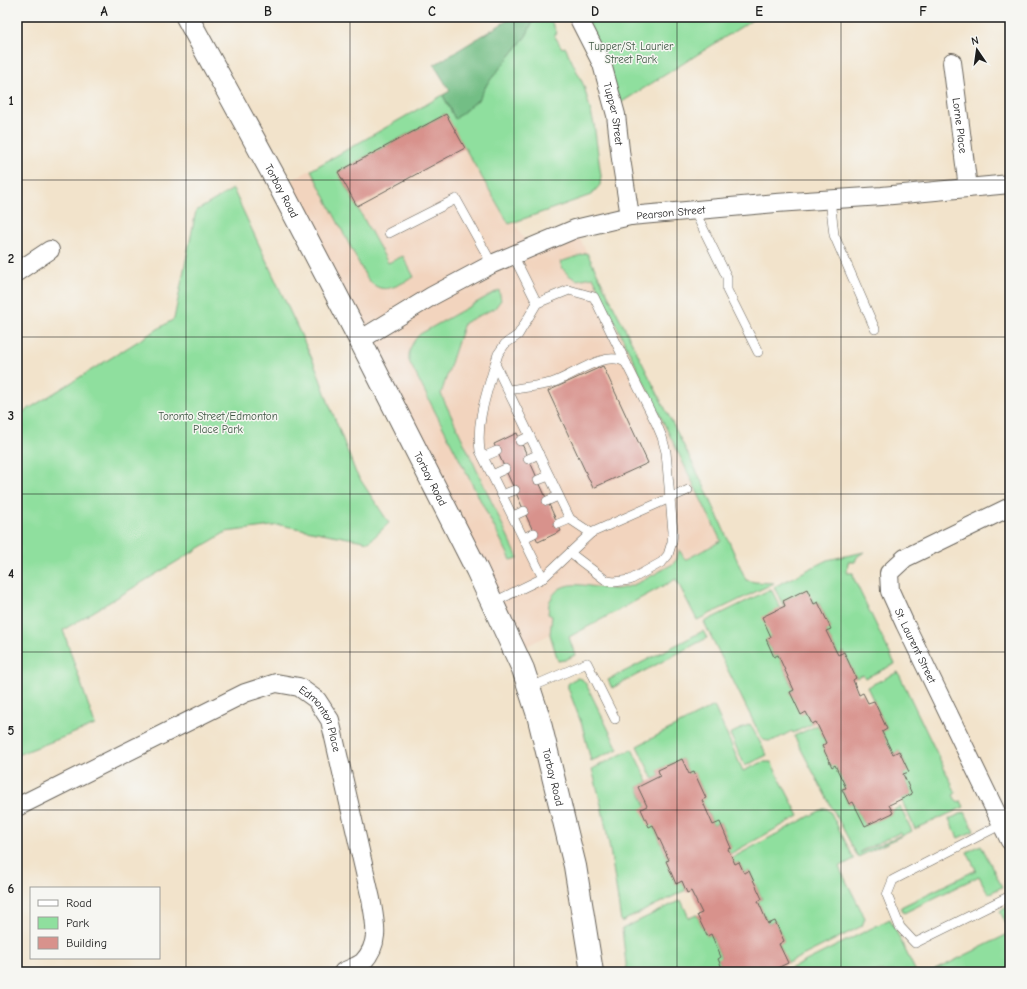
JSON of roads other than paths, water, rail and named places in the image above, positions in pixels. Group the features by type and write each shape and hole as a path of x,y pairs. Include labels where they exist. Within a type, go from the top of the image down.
{"main road":[{"name":"Torbay Road","path":"186,17 280,187 360,340 523,668 538,716 575,866 592,972"}],"street":[{"name":"Tupper Street","path":"578,17 602,64 616,115 630,216"},
{"name":"Lorne Place","path":"952,62 968,188"},
{"name":"Pearson Street","path":"360,340 432,296 492,264 575,229 630,216 1010,184"},
{"path":"17,272 50,250"},
{"name":"St. Laurent Street","path":"1010,506 905,558 889,573 890,591 1010,841"},
{"name":"Edmonton Place","path":"17,808 245,693 276,683 299,687 317,700 330,720 369,892 375,925 374,947 362,963 343,972"}],"lane":[{"path":"389,234 456,199 492,264"},
{"path":"830,199 834,235 875,329"},
{"path":"694,210 726,277 727,290 758,352"},
{"path":"513,255 537,303"},
{"path":"543,578 480,451 480,416 498,354 505,344 518,336 537,303 569,290 594,297 662,436 666,452 673,532 668,555 662,562 630,580 614,582 607,581 570,553"},
{"path":"508,390 552,383 608,359 621,360 626,363"},
{"path":"496,364 570,519 592,533"},
{"path":"520,441 530,436"},
{"path":"483,457 497,451"},
{"path":"528,459 539,454"},
{"path":"492,475 505,469"},
{"path":"538,480 549,476"},
{"path":"502,495 515,490"},
{"path":"492,603 543,578 592,533 688,490"},
{"path":"548,501 558,496"},
{"path":"513,516 524,511"},
{"path":"558,524 570,519"},
{"path":"524,538 534,533"},
{"path":"529,688 587,663 615,719"},
{"path":"1002,824 893,880 887,895 900,927 915,942 1010,896"}],"park label":[{"name":"Tupper/St. Laurier Street Park","path":"631,52"},
{"name":"Toronto Street/Edmonton Place Park","path":"218,422"}]}
